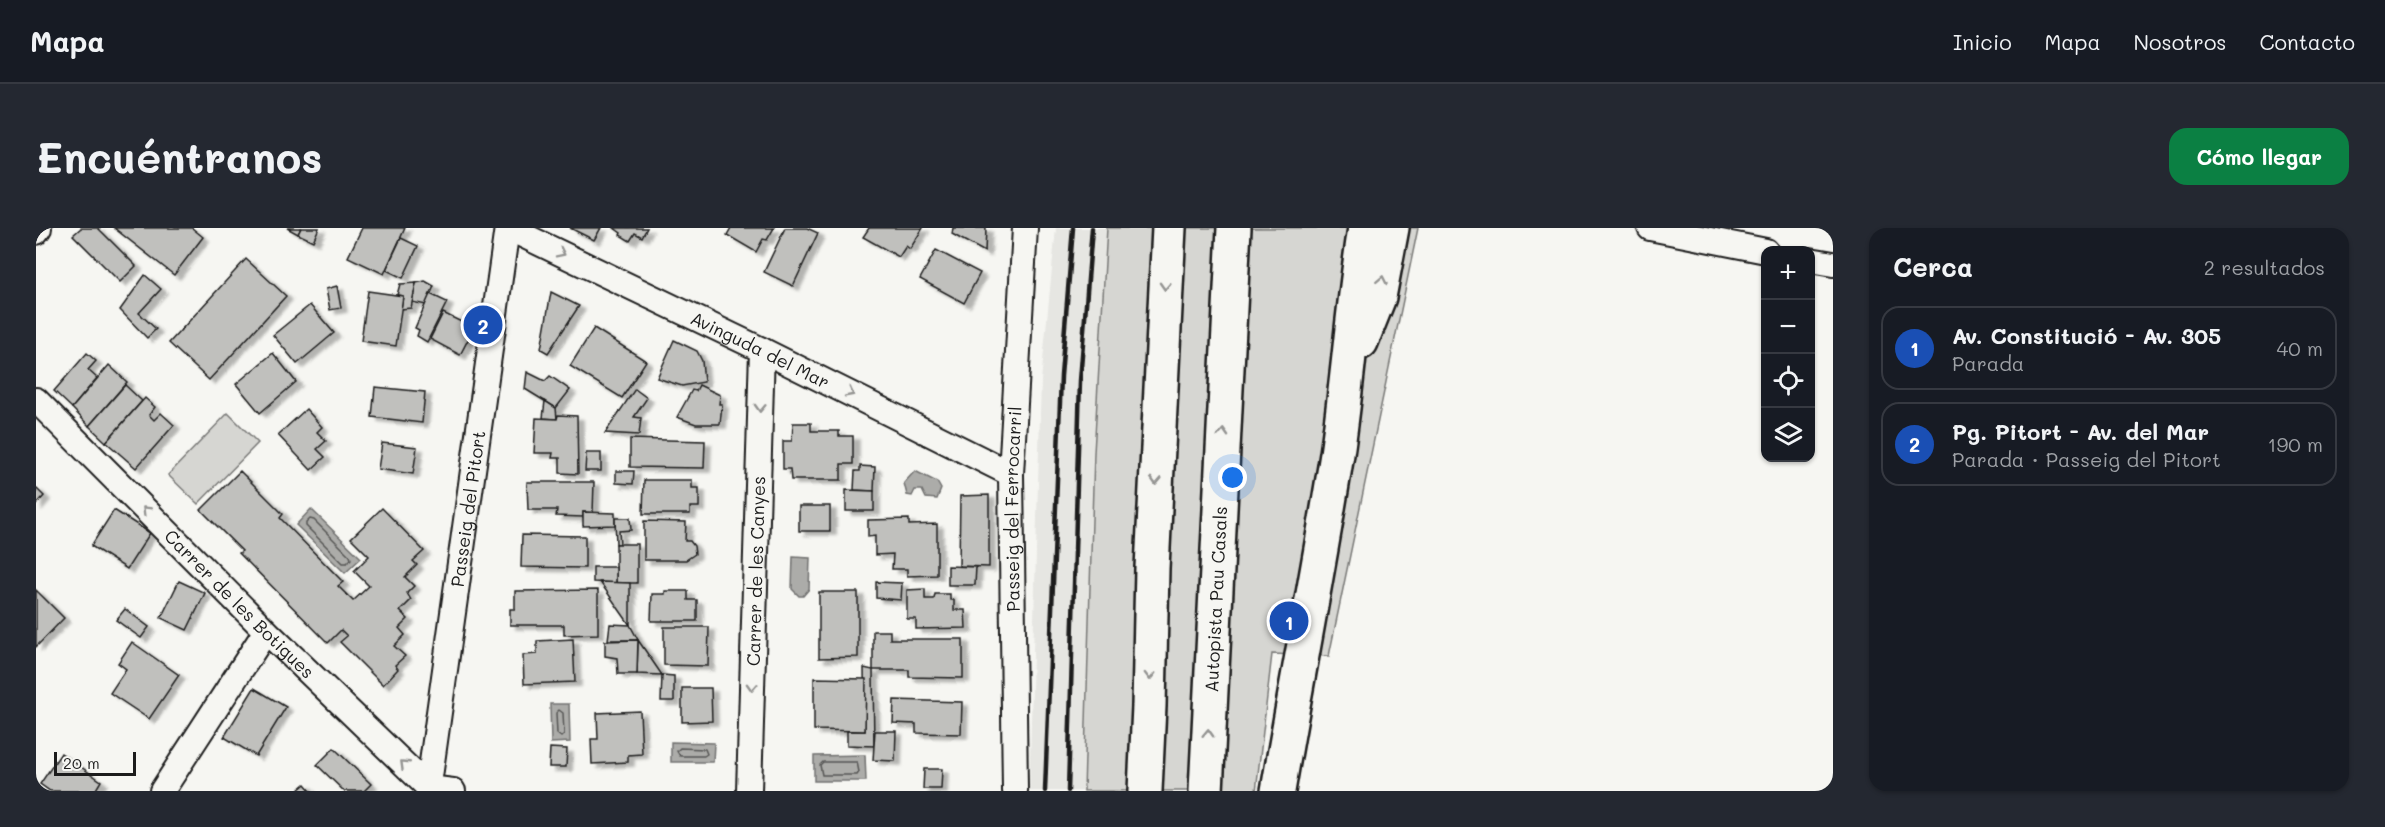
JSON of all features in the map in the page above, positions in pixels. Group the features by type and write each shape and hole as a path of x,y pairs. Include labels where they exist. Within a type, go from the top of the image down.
{"main road":[{"path":"1145,791 1152,556 1169,228"},
{"name":"Autopista Pau Casals","path":"1206,791 1234,228"},
{"path":"1352,228 1351,247 1355,287"},
{"path":"1278,791 1336,456 1348,375 1355,287 1365,228"},
{"path":"1348,375 1378,297 1392,228"}],"street":[{"path":"36,232 39,228"},
{"name":"Avinguda del Mar","path":"508,228 762,350 1011,474"},
{"name":"Passeig del Pitort","path":"429,790 508,228"},
{"name":"Passeig del Ferrocarril","path":"1015,791 1011,474 1025,228"},
{"path":"1650,228 1761,250"},
{"path":"1815,261 1833,264"},
{"name":"Carrer de les Canyes","path":"749,791 762,350"},
{"name":"Carrer de les Botigues","path":"36,400 266,631 429,790"},
{"path":"162,791 266,631"},
{"path":"429,790 453,791"}],"shaded area":[{"path":"1056,228 1107,228 1094,453 1084,791 1029,791 1041,381"},
{"path":"1107,228 1418,228 1329,656 1272,654 1256,791 1084,791 1094,453"},
{"path":"228,413 258,443 198,504 168,475"}],"water":[{"path":"915,471 937,482 941,489 937,499 926,498 922,490 915,490 912,496 907,495 904,483"},
{"path":"311,509 361,558 345,573 296,525"},
{"path":"793,557 810,558 809,589 803,596 799,596 792,589"},
{"path":"550,704 569,704 570,742 551,743"},
{"path":"671,742 714,743 713,762 671,762"},
{"path":"865,755 866,781 814,781 814,756"}],"building":[{"path":"81,228 98,228 136,266 120,282 73,235"},
{"path":"114,228 192,228 203,237 174,275"},
{"path":"287,228 301,228 298,234"},
{"path":"301,228 319,228 313,241 298,234"},
{"path":"362,228 405,228 384,274 348,257"},
{"path":"570,228 601,228 594,240"},
{"path":"614,228 647,228 642,237 635,233 630,241"},
{"path":"731,228 774,228 767,240 763,239 756,252 727,235"},
{"path":"785,228 807,228 818,233 793,286 764,272"},
{"path":"869,228 923,228 910,249 906,246 899,257 863,237"},
{"path":"953,228 986,228 985,252 952,234"},
{"path":"401,238 418,246 403,278 386,270"},
{"path":"936,250 980,273 964,303 920,279"},
{"path":"246,259 286,296 209,380 169,343"},
{"path":"145,275 161,289 139,313 156,329 147,338 120,310"},
{"path":"425,281 434,286 426,305 412,302 416,283"},
{"path":"416,283 411,308 401,309 403,296 397,295 400,284"},
{"path":"337,286 341,308 330,310 326,289"},
{"path":"368,291 403,296 396,346 361,341"},
{"path":"551,292 579,306 548,353 541,349"},
{"path":"430,294 447,302 427,342 417,336 419,330 415,328"},
{"path":"310,305 334,333 297,364 273,335"},
{"path":"443,313 474,328 460,355 430,339"},
{"path":"594,328 646,361 622,398 570,366"},
{"path":"674,340 697,351 702,361 704,382 682,386 657,378"},
{"path":"87,353 96,361 88,370 97,378 72,408 54,391"},
{"path":"273,353 296,382 260,413 236,384"},
{"path":"109,365 127,382 89,426 72,408"},
{"path":"527,372 545,381 550,376 570,390 556,408 525,389"},
{"path":"125,385 142,401 106,442 89,426"},
{"path":"699,385 720,395 719,404 722,404 720,424 696,424 677,417 692,390 696,391"},
{"path":"375,387 425,392 422,423 372,417"},
{"path":"635,389 647,398 634,417 641,418 639,435 605,433"},
{"path":"145,398 155,407 149,415 154,420 161,413 174,425 136,468 106,442"},
{"path":"545,401 556,408 557,419 543,418"},
{"path":"306,409 322,427 317,432 326,441 317,449 325,457 311,470 278,435"},
{"path":"558,415 577,416 578,474 560,473 560,458 552,458 553,453 534,453 536,418 557,419"},
{"path":"793,423 811,423 811,431 839,431 839,436 853,436 853,464 841,464 841,480 791,480 790,469 783,469 783,441 792,441"},
{"path":"630,439 705,441 704,468 630,467"},
{"path":"382,443 417,447 413,474 378,469"},
{"path":"586,453 601,453 601,471 585,471"},
{"path":"860,466 875,467 874,491 854,490 855,471 860,471"},
{"path":"240,471 283,514 280,518 343,582 338,586 353,601 369,586 354,571 369,556 351,538 382,508 424,551 413,561 417,565 405,577 414,586 407,593 411,600 400,611 408,619 399,628 405,635 394,646 405,656 395,665 398,669 383,685 340,642 347,636 341,630 328,643 239,553 242,551 201,510"},
{"path":"616,471 634,471 633,484 616,483"},
{"path":"644,480 692,480 692,488 699,488 699,507 690,507 690,514 643,514"},
{"path":"527,482 594,482 593,513 583,512 583,517 556,516 557,510 528,510"},
{"path":"36,488 44,496 36,505"},
{"path":"846,490 874,491 874,511 846,511"},
{"path":"989,495 989,567 959,566 960,496"},
{"path":"799,506 830,506 830,531 799,531"},
{"path":"114,510 150,533 127,569 91,546"},
{"path":"583,512 615,513 615,525 583,526"},
{"path":"615,518 630,518 631,530 619,531 620,544 616,544"},
{"path":"909,519 909,525 937,524 937,575 907,576 907,569 892,569 893,554 875,555 875,536 868,537 868,520"},
{"path":"644,521 686,522 685,541 690,541 694,546 695,554 686,560 644,560"},
{"path":"522,535 585,536 585,568 521,567"},
{"path":"616,544 637,544 637,583 616,583"},
{"path":"948,566 976,567 975,585 948,585"},
{"path":"593,567 616,567 616,583 593,582"},
{"path":"179,581 205,593 187,630 161,618"},
{"path":"600,582 630,583 630,625"},
{"path":"876,582 902,583 901,600 876,598"},
{"path":"925,589 925,599 934,599 935,594 950,594 950,600 954,600 954,610 965,610 966,628 916,629 916,619 907,619 907,590"},
{"path":"36,590 64,618 36,647"},
{"path":"598,590 598,634 564,635 564,625 510,625 510,609 515,609 515,591"},
{"path":"665,591 688,591 688,600 697,600 697,621 651,621 652,594 665,594"},
{"path":"819,592 858,592 858,657 819,658"},
{"path":"125,609 149,627 141,638 116,620"},
{"path":"610,624 630,625 638,640 608,640"},
{"path":"664,627 709,627 708,666 664,665"},
{"path":"873,631 890,631 890,639 963,639 963,678 909,677 909,670 873,670"},
{"path":"573,639 575,682 524,684 523,655 537,654 537,641"},
{"path":"638,640 662,675 637,674"},
{"path":"638,640 637,674 618,674 617,658 605,656 605,641"},
{"path":"132,642 179,675 149,719 110,693 126,669 118,663"},
{"path":"864,668 873,670 874,746 847,745 847,731 865,731"},
{"path":"662,675 674,676 674,701 661,701"},
{"path":"814,678 866,679 865,731 814,730"},
{"path":"254,688 286,707 256,756 224,737"},
{"path":"682,688 711,688 712,721 682,722"},
{"path":"894,700 962,702 961,734 916,733 916,724 893,723"},
{"path":"640,711 642,754 628,755 628,762 592,764 591,739 598,739 597,713"},
{"path":"875,731 896,731 895,761 873,760"},
{"path":"334,748 371,784 364,791 344,791 317,765"},
{"path":"550,748 567,749 566,767 549,767"},
{"path":"61,753 101,781 95,791 50,791 40,784"},
{"path":"924,769 942,769 941,789 923,789"},
{"path":"305,784 311,791 297,791"}],"railway":[{"path":"1045,791 1061,376 1073,228"},
{"path":"1068,791 1080,381 1092,228"}],"place":[{"name":"Pg. Pitort - Av. del Mar","path":"483,325"},
{"name":"Av. Constitució - Av. 305","path":"1289,621"}]}
